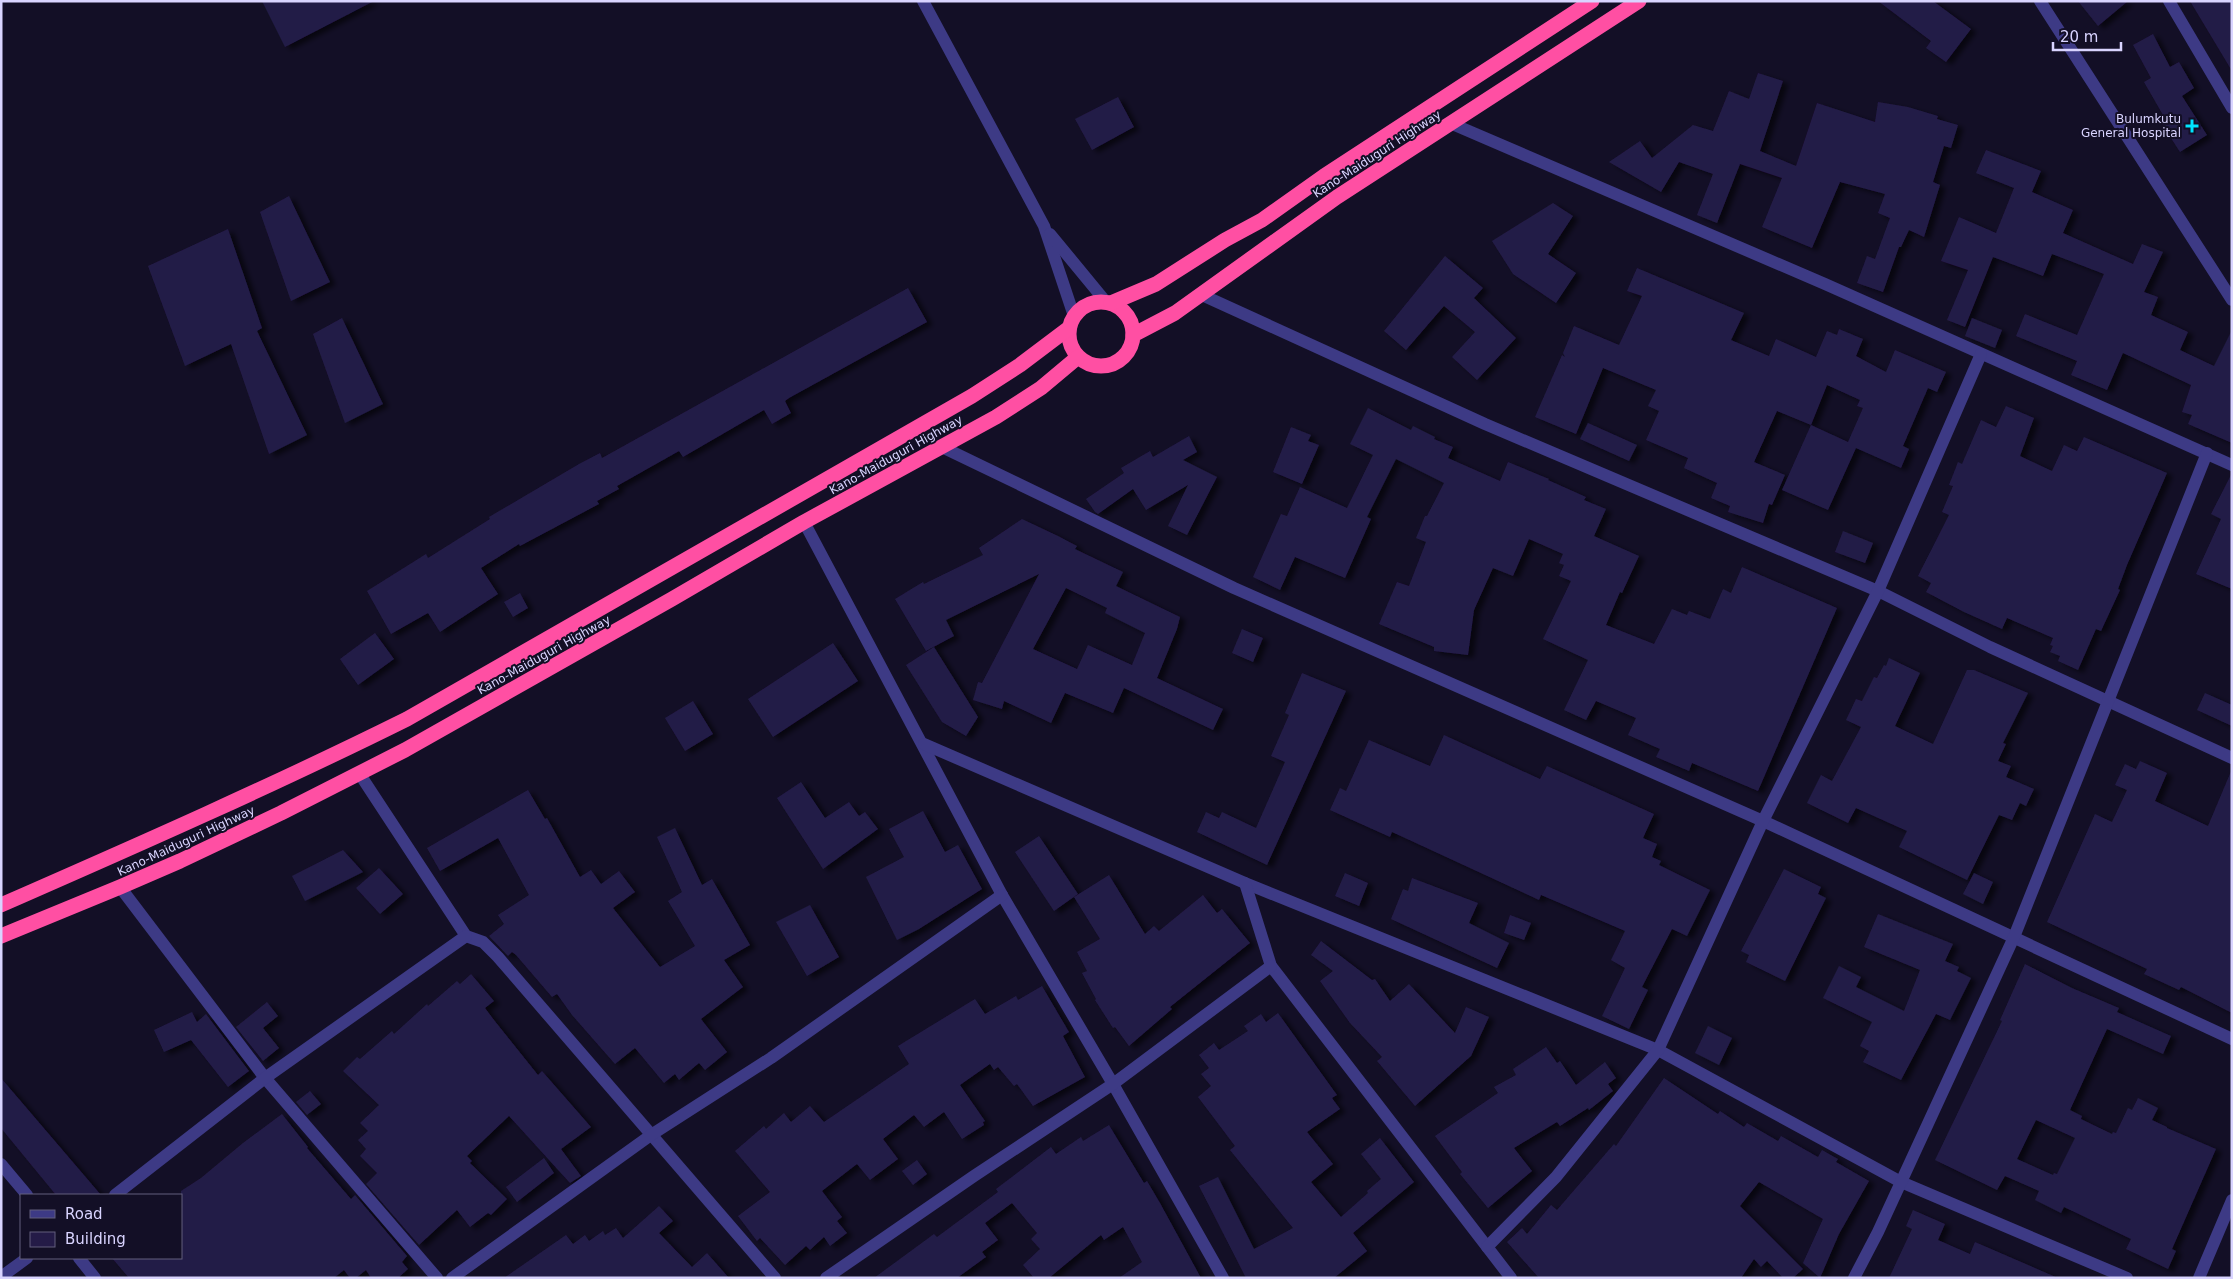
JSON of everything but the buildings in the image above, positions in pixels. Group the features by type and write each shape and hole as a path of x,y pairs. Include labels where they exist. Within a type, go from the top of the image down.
{"highway":[{"name":"Kano-Maiduguri Highway","path":"1108,303 1156,284 1262,220 1324,176 1592,1"},
{"name":"Kano-Maiduguri Highway","path":"1133,335 1175,313 1296,225 1639,1"},
{"path":"1094,303 1108,303 1120,308 1127,315 1132,324 1132,345 1126,355 1108,366 1097,367 1078,357 1069,339 1072,322 1083,308 1094,303"},
{"name":"Kano-Maiduguri Highway","path":"1,905 198,819 407,719 972,396 1020,365 1072,322"},
{"name":"Kano-Maiduguri Highway","path":"1,936 120,888 281,813 359,773 524,684 804,522 1003,412 1040,388 1078,357"}],"street":[{"path":"923,1 1044,226 1108,303"},
{"path":"2040,1 2232,300"},
{"path":"2169,1 2232,108"},
{"path":"1450,123 1825,284 2232,465"},
{"path":"1044,226 1072,322"},
{"path":"1202,295 1485,424 1878,591 1990,647 2232,758"},
{"path":"1487,1247 1556,1177 1658,1050 1763,821 1878,591 1981,354"},
{"path":"942,446 1234,588 1763,821 2232,1039"},
{"path":"1854,1278 1901,1182 2014,937 2207,453"},
{"path":"804,522 924,744 1002,895 1113,1084 1223,1278"},
{"path":"924,744 1245,884 1658,1050 1901,1182 2128,1278"},
{"path":"359,773 466,936 483,942 775,1278"},
{"path":"1245,884 1271,966 1511,1278"},
{"path":"120,888 265,1078 437,1278"},
{"path":"452,1278 651,1135 771,1058 1002,895"},
{"path":"117,1194 265,1078 466,936"},
{"path":"826,1278 1113,1084 1271,966"},
{"path":"1,1164 26,1194"},
{"path":"2199,1278 2232,1200"},
{"path":"1,1276 26,1259"},
{"path":"80,1259 95,1278"}],"place":[{"name":"Bulumkutu General Hospital","path":"2192,126"}]}
